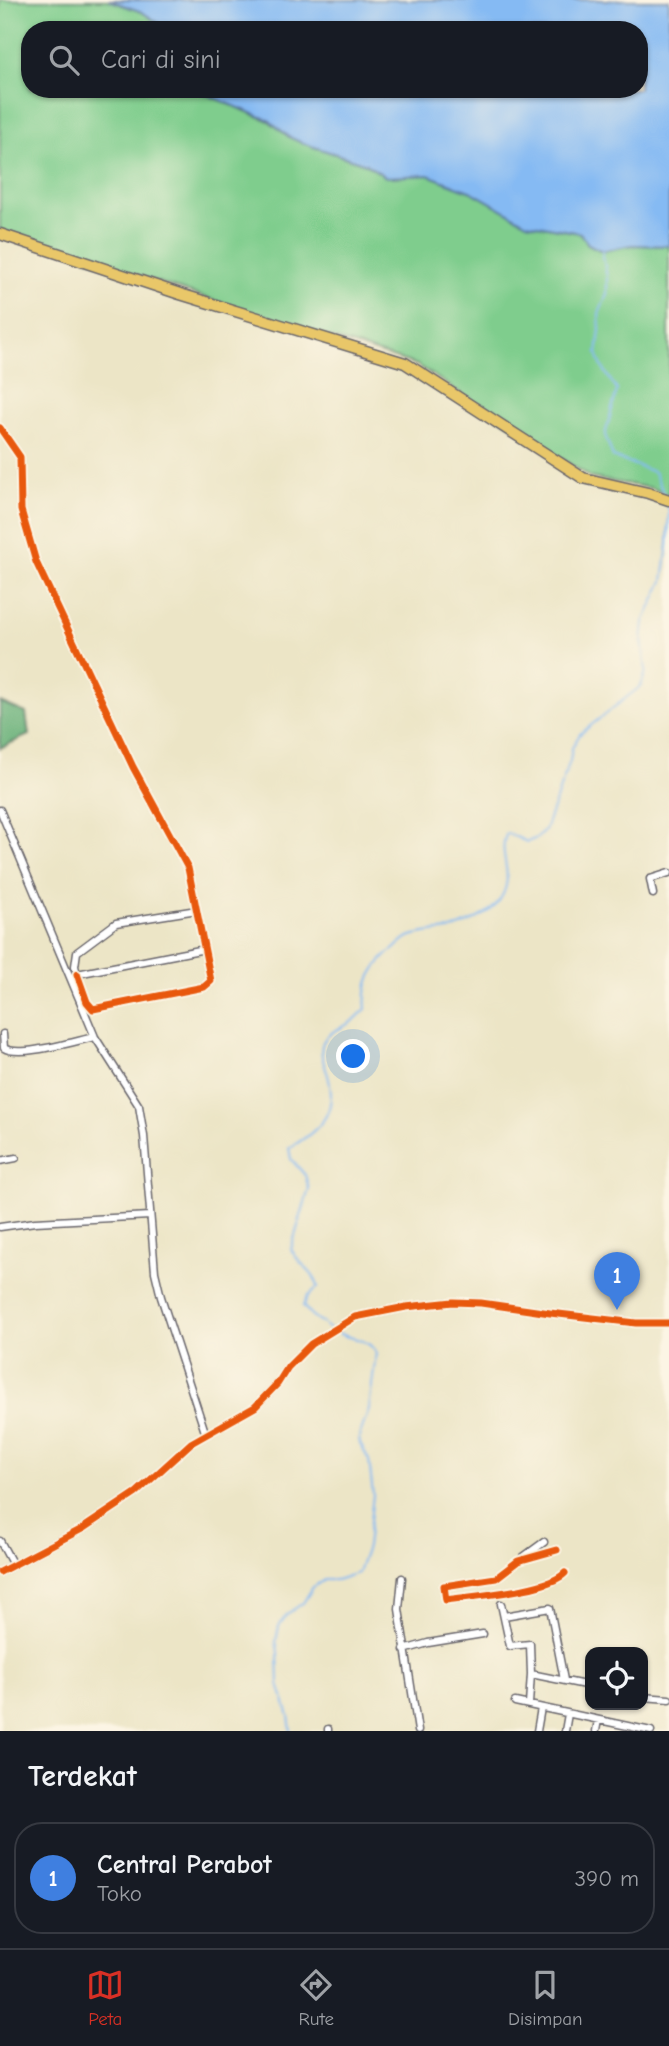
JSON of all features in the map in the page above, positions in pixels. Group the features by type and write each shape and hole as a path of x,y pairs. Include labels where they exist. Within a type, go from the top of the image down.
{"highway":[{"path":"0,234 192,298 405,363 583,478 665,498"}],"street":[{"path":"0,428 20,457 21,510 36,562 133,767 185,860 191,878 211,981 208,986 93,1009 87,1002 77,974 77,952 116,923 197,910"},
{"path":"0,810 95,1037 139,1106 145,1136 155,1272 206,1435"},
{"path":"653,894 650,879 669,873"},
{"path":"77,974 205,949"},
{"path":"4,1034 4,1048 13,1051 95,1037"},
{"path":"0,1161 16,1158"},
{"path":"0,1227 35,1222 150,1216"},
{"path":"0,1572 82,1529 136,1493 174,1457 255,1407 311,1344 355,1317 379,1311 462,1302 636,1323 669,1323"},
{"path":"0,1541 13,1565"},
{"path":"544,1542 496,1578 444,1586 446,1600 559,1580 565,1573"},
{"path":"518,1561 556,1550"},
{"path":"499,1575 501,1592"},
{"path":"402,1578 399,1609 418,1731"},
{"path":"501,1604 510,1646 530,1644 529,1704"},
{"path":"504,1616 550,1608 564,1680"},
{"path":"404,1650 483,1634"},
{"path":"531,1674 585,1685"},
{"path":"648,1697 669,1699"},
{"path":"515,1702 622,1727 651,1731"},
{"path":"537,1731 541,1708"},
{"path":"565,1731 568,1714"},
{"path":"596,1731 598,1720"}],"green space":[{"path":"0,0 109,0 142,12 156,21 21,21 21,98 214,98 269,121 289,137 302,143 366,164 386,177 428,175 472,192 527,223 580,233 588,244 602,251 632,245 669,246 669,495 652,488 592,478 417,365 0,230"},
{"path":"0,702 26,713 29,735 0,748"}],"water":[{"path":"109,0 669,0 669,246 632,245 602,251 588,244 580,233 527,223 472,192 428,175 386,177 366,164 289,137 269,120 215,98 648,98 648,21 156,21 142,12"}],"waterway":[{"path":"602,251 607,294 599,314 597,353 602,367 617,390 605,435 613,457 654,472 664,494"},
{"path":"330,1329 303,1306 307,1297 318,1287 291,1249 309,1189 305,1175 291,1159 289,1148 320,1125 330,1106 330,1083 321,1053 323,1042 366,1009 366,991 371,975 402,941 416,935 461,926 481,917 496,905 506,885 504,842 507,833 527,842 537,838 545,830 570,761 572,748 580,734 641,686 646,671 642,640 644,622 663,581 668,544 667,503"},
{"path":"291,1731 279,1684 276,1641 279,1626 287,1614 303,1603 313,1587 324,1580 336,1580 358,1573 367,1547 373,1495 369,1460 359,1437 369,1409 376,1353 364,1341 338,1333"}],"cycle path":[{"path":"0,428 20,457 21,510 36,562 133,767 188,868 211,981 204,987 93,1009 87,1002 77,974"},
{"path":"0,1572 82,1529 136,1493 191,1443 255,1407 311,1344 355,1317 406,1307 453,1302 481,1303 636,1323 669,1323"},
{"path":"557,1550 518,1561 496,1578 444,1586 446,1600 527,1588 556,1579 565,1573"}],"place":[{"name":"Central Perabot","path":"617,1310"}]}
